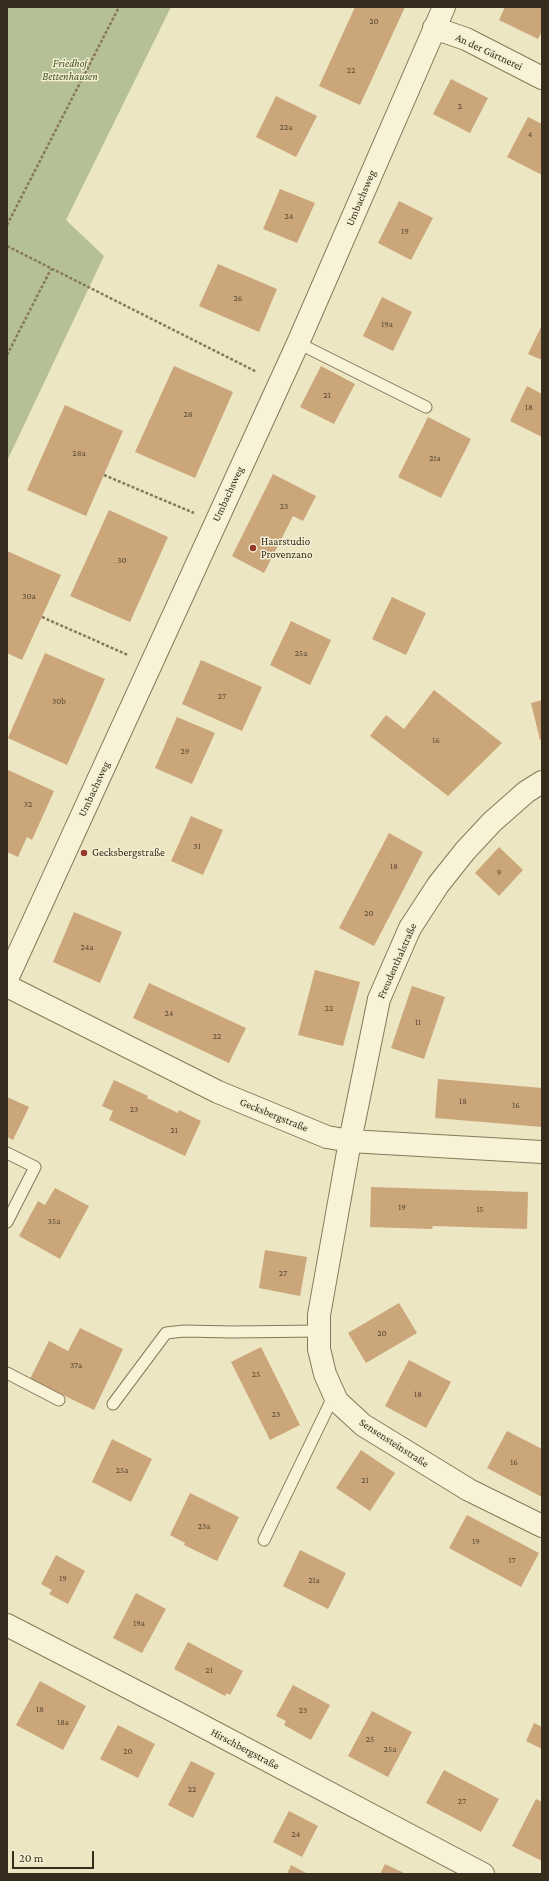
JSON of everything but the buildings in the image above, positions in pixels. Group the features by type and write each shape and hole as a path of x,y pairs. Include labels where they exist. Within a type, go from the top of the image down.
{"street":[{"name":"Umbachsweg","path":"7,979 278,383 298,343 444,7"},
{"name":"An der Gärtnerei","path":"434,28 466,39 542,78"},
{"name":"Freudenthalstraße","path":"350,1141 379,999 410,928 438,885 465,851 492,822 526,792 542,782"},
{"name":"Gecksbergstraße","path":"7,986 218,1092 327,1137 350,1141 542,1152"},
{"name":"Sensensteinstraße","path":"350,1141 319,1315 319,1349 324,1374 337,1401 363,1426 469,1490 542,1526"},
{"name":"Hirschbergstraße","path":"7,1626 174,1711 483,1874"}],"lane":[{"path":"298,343 426,407"},
{"path":"7,1153 35,1167 7,1222"},
{"path":"113,1404 166,1333 184,1331 320,1332"},
{"path":"7,1373 59,1400"},
{"path":"264,1540 334,1394"}],"path":[{"path":"7,225 119,7"},
{"path":"7,246 278,383"},
{"path":"7,355 51,269"},
{"path":"104,475 215,522"},
{"path":"42,617 150,665"}],"green space":[{"name":"Friedhof Bettenhausen","path":"7,7 171,7 66,220 104,256 7,461"}],"place":[{"name":"Haarstudio Provenzano","path":"253,548"},
{"name":"Gecksbergstraße","path":"84,853"}]}
